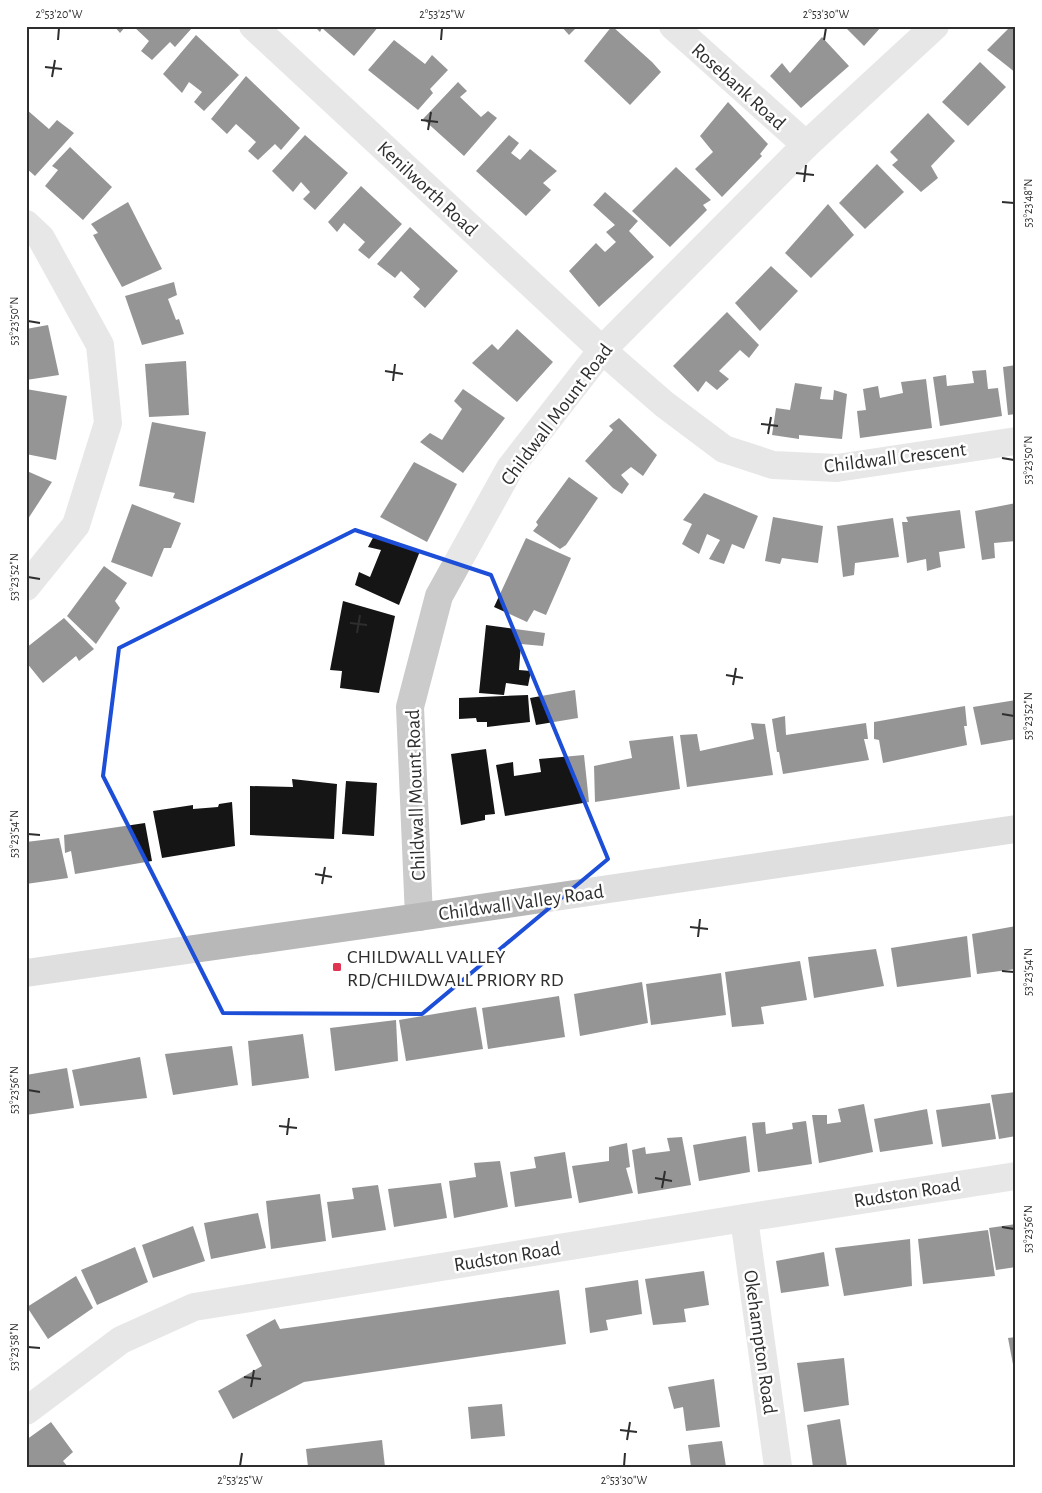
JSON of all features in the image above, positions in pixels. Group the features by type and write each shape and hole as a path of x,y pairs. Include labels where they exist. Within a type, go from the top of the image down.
{"main road":[{"name":"Childwall Valley Road","path":"26,974 1016,829"}],"street":[{"name":"Kenilworth Road","path":"253,26 602,350"},
{"name":"Rosebank Road","path":"673,26 806,145"},
{"name":"Childwall Mount Road","path":"419,917 410,707 439,596 510,468 602,350 806,145 935,26"},
{"path":"26,224 41,238 100,345 108,423 76,525 26,587"},
{"name":"Childwall Crescent","path":"602,350 664,404 724,449 773,465 837,468 1016,441"},
{"name":"Rudston Road","path":"26,1411 121,1340 194,1307 1016,1176"},
{"name":"Okehampton Road","path":"744,1218 778,1467"}],"highlighted area":[{"path":"355,530 491,575 608,859 422,1014 223,1013 103,776 119,648"}],"building":[{"path":"114,26 126,26 120,33"},
{"path":"133,26 190,26 192,28 175,47 170,42 152,60 141,51 149,41"},
{"path":"314,26 379,26 354,56 322,28 320,32"},
{"path":"561,26 578,26 569,35"},
{"path":"612,26 661,72 630,105 584,61"},
{"path":"844,26 882,26 864,46"},
{"path":"1011,26 1016,26 1016,73 987,50"},
{"path":"196,35 239,75 204,111 194,102 202,92 189,82 182,93 163,74"},
{"path":"822,37 849,66 801,108 770,76 782,63 790,73"},
{"path":"394,40 425,64 432,55 448,70 430,89 433,93 418,110 368,70"},
{"path":"980,62 1006,87 968,126 942,102"},
{"path":"246,76 300,128 281,150 275,144 258,160 248,151 256,142 236,124 227,134 211,119"},
{"path":"458,82 467,91 460,97 481,117 488,111 497,118 464,156 423,119"},
{"path":"728,102 768,144 760,154 762,156 722,197 695,169 713,152 700,136"},
{"path":"26,109 49,129 57,120 74,133 35,176 26,168"},
{"path":"928,113 955,141 931,166 938,178 921,192 892,165 898,160 890,152"},
{"path":"305,135 348,173 315,210 303,199 310,192 301,182 293,192 272,171"},
{"path":"509,135 519,143 511,153 520,160 530,149 557,171 543,183 551,190 526,216 476,171"},
{"path":"70,147 112,187 83,220 45,186 58,170 52,166"},
{"path":"877,164 904,192 865,229 839,203"},
{"path":"676,167 711,200 703,205 707,210 670,247 632,211"},
{"path":"361,186 402,224 369,259 358,250 365,242 344,223 337,232 328,222"},
{"path":"605,192 638,221 629,231 654,257 599,307 569,271 596,243 605,252 616,242 606,232 615,225 593,205"},
{"path":"128,202 162,269 122,287 93,235 98,233 91,224"},
{"path":"828,204 854,235 811,278 785,253"},
{"path":"410,227 458,271 425,308 413,297 420,289 401,271 395,278 377,264"},
{"path":"771,266 798,291 760,331 735,303"},
{"path":"174,282 177,295 168,299 176,320 179,319 184,334 142,345 125,296"},
{"path":"727,312 759,345 749,358 740,350 719,371 729,379 717,390 706,381 698,392 673,366"},
{"path":"48,325 59,375 26,380 26,329"},
{"path":"517,329 553,362 517,402 472,363 492,344 498,350"},
{"path":"186,361 189,415 149,417 145,364"},
{"path":"1016,365 1016,414 1008,415 1003,367"},
{"path":"986,370 988,389 998,388 1002,416 940,426 933,377 946,375 947,386 974,383 972,371"},
{"path":"926,379 932,428 860,438 857,411 866,410 863,389 878,386 880,398 903,393 901,382"},
{"path":"795,383 822,387 820,399 833,400 834,390 847,394 842,439 799,435 799,439 772,435 776,408 790,410"},
{"path":"26,389 67,396 56,460 26,454"},
{"path":"463,389 505,418 463,473 420,442 430,433 442,440 462,409 454,401"},
{"path":"619,418 657,455 643,476 631,467 621,475 629,484 622,494 613,488 585,461 613,430 609,426"},
{"path":"152,422 206,432 194,503 173,498 175,493 139,486"},
{"path":"414,462 457,484 427,542 380,517"},
{"path":"27,471 52,482 26,522 26,473"},
{"path":"569,477 598,498 566,545 560,549 533,531 538,525 536,522"},
{"path":"704,493 758,516 744,549 732,544 724,564 709,559 720,540 707,534 699,554 682,544 692,524 683,520"},
{"path":"1016,503 1016,541 994,543 995,558 982,560 975,511"},
{"path":"132,504 181,523 171,548 164,548 152,577 111,562"},
{"path":"960,510 965,548 939,552 941,567 927,571 926,559 907,563 902,522 908,522 906,517"},
{"path":"773,517 823,526 818,563 782,558 780,564 765,561"},
{"path":"893,518 899,557 855,563 854,575 843,577 837,526"},
{"path":"375,534 420,551 399,605 355,585 359,572 370,577 381,550 368,547"},
{"path":"526,538 571,558 546,615 534,610 527,622 494,607"},
{"path":"104,566 127,583 115,601 120,608 96,644 67,616"},
{"path":"343,601 395,616 379,693 340,688 342,671 330,670"},
{"path":"64,618 94,649 79,661 76,656 43,683 26,662 26,648"},
{"path":"486,625 545,633 543,646 521,644 519,670 531,671 528,686 506,683 504,695 479,693"},
{"path":"575,690 578,718 536,725 530,698"},
{"path":"528,695 530,722 487,727 487,722 477,722 476,718 459,719 459,698"},
{"path":"1016,700 1016,739 981,745 973,707"},
{"path":"965,706 967,726 964,726 967,745 883,763 879,740 874,739 874,722"},
{"path":"785,716 786,735 866,723 868,739 864,739 869,760 783,774 779,752 777,752 772,719"},
{"path":"751,723 765,724 773,775 687,787 680,735 697,734 700,751 754,739"},
{"path":"673,736 680,789 595,802 594,766 632,758 629,741"},
{"path":"486,749 495,814 485,815 485,820 461,825 451,754"},
{"path":"584,755 589,802 505,816 496,765 513,762 514,776 541,772 539,759"},
{"path":"292,779 337,784 334,839 250,835 250,786 293,787"},
{"path":"346,781 377,783 374,836 342,834"},
{"path":"232,802 235,846 162,858 153,811 193,805 193,809 218,807 219,804"},
{"path":"145,823 152,861 75,874 71,851 65,853 64,835"},
{"path":"59,838 68,878 26,884 26,842"},
{"path":"1016,926 1016,969 977,974 972,934"},
{"path":"967,936 971,977 897,987 891,948"},
{"path":"876,949 884,986 814,998 808,957"},
{"path":"800,961 807,1000 761,1007 764,1024 732,1027 725,972"},
{"path":"721,973 726,1015 651,1025 646,984"},
{"path":"642,982 648,1023 580,1036 574,994"},
{"path":"559,996 565,1037 488,1049 482,1008"},
{"path":"476,1007 483,1049 406,1061 399,1020"},
{"path":"396,1020 398,1061 335,1071 330,1028"},
{"path":"303,1034 309,1078 252,1086 248,1041"},
{"path":"232,1046 238,1085 173,1095 165,1054"},
{"path":"140,1057 147,1098 80,1106 72,1070"},
{"path":"67,1068 74,1108 26,1115 26,1075"},
{"path":"1016,1092 1016,1136 999,1139 991,1095"},
{"path":"990,1103 996,1139 942,1147 936,1110"},
{"path":"864,1104 873,1152 819,1163 812,1115 827,1115 827,1124 841,1122 838,1109"},
{"path":"927,1109 933,1144 880,1152 874,1119"},
{"path":"806,1121 812,1164 758,1172 752,1123 765,1122 766,1134 793,1129 792,1123"},
{"path":"746,1136 750,1172 699,1181 693,1145"},
{"path":"682,1137 691,1185 638,1194 632,1150 645,1147 646,1154 670,1151 667,1138"},
{"path":"627,1143 630,1167 626,1168 633,1193 579,1203 572,1166 609,1161 609,1147"},
{"path":"565,1152 572,1198 515,1207 510,1172 536,1168 534,1157"},
{"path":"500,1161 508,1207 454,1218 449,1181 476,1177 474,1163"},
{"path":"441,1183 447,1218 394,1227 388,1189"},
{"path":"378,1185 386,1230 332,1238 327,1202 354,1199 352,1188"},
{"path":"320,1194 326,1241 271,1249 266,1201"},
{"path":"258,1213 266,1248 211,1259 204,1223"},
{"path":"1016,1224 1016,1267 996,1270 989,1228"},
{"path":"193,1226 205,1261 153,1278 142,1245"},
{"path":"988,1230 995,1276 923,1284 918,1239"},
{"path":"910,1239 912,1286 844,1296 835,1248"},
{"path":"135,1247 148,1282 97,1305 81,1270"},
{"path":"824,1252 829,1286 781,1293 776,1261"},
{"path":"704,1271 709,1305 684,1309 686,1322 653,1325 645,1279"},
{"path":"76,1276 93,1308 48,1339 27,1307"},
{"path":"638,1280 642,1314 606,1320 608,1330 590,1333 585,1288"},
{"path":"559,1290 566,1344 304,1382 233,1419 218,1391 262,1366 246,1335 275,1319 280,1329"},
{"path":"1016,1337 1016,1375 1015,1375 1008,1338"},
{"path":"844,1358 849,1405 804,1412 797,1363"},
{"path":"714,1379 720,1427 686,1431 683,1407 674,1409 668,1387"},
{"path":"502,1404 505,1436 471,1439 468,1407"},
{"path":"840,1419 847,1467 813,1467 807,1425"},
{"path":"51,1422 73,1452 63,1461 68,1467 26,1467 26,1440"},
{"path":"382,1440 385,1467 308,1467 306,1449"},
{"path":"722,1441 726,1467 691,1467 688,1445"}],"place":[{"name":"CHILDWALL VALLEY RD/CHILDWALL PRIORY RD","path":"337,967"}]}
